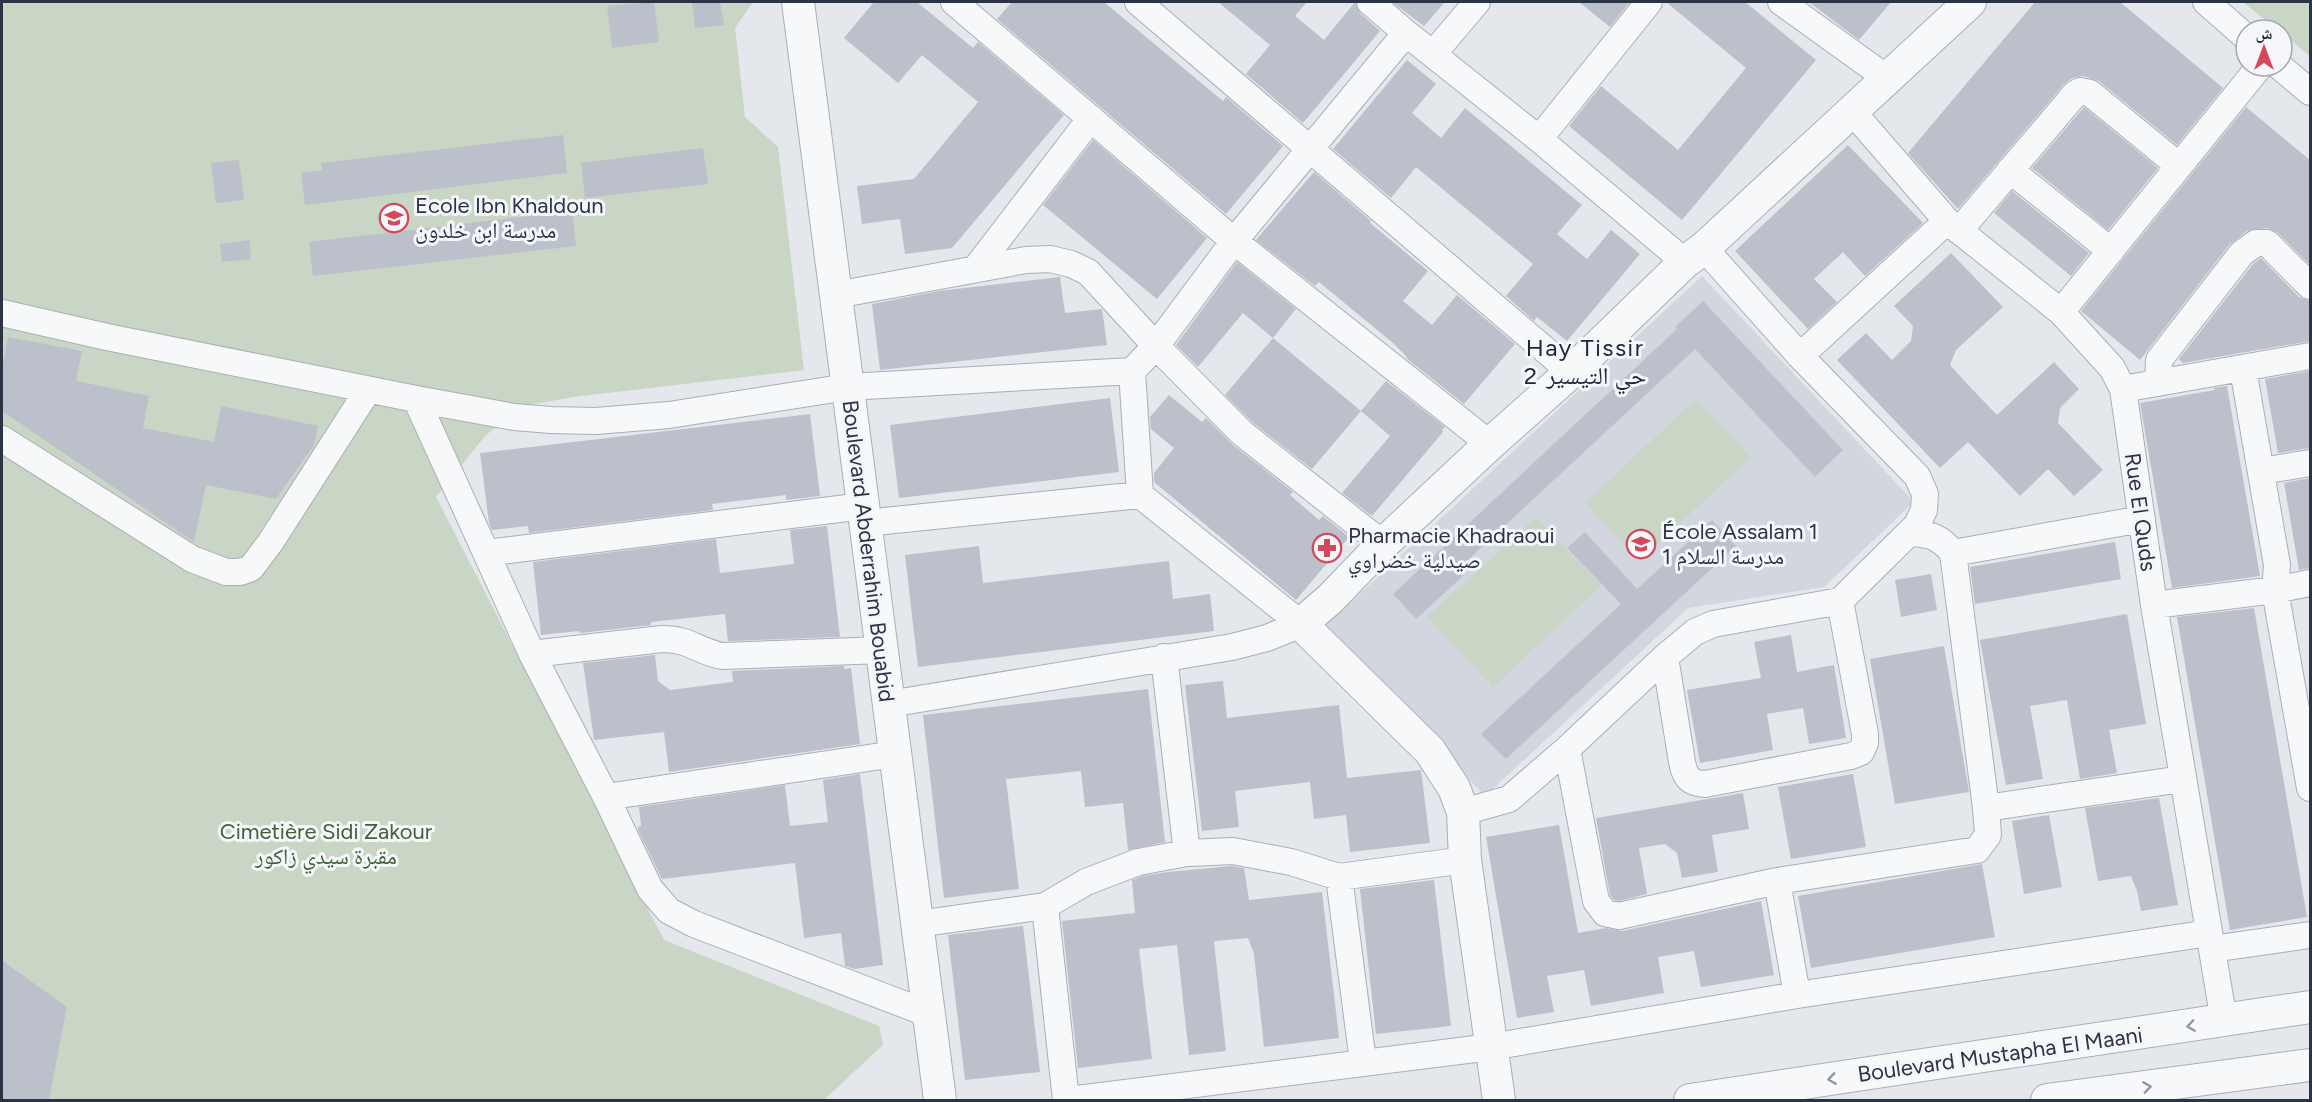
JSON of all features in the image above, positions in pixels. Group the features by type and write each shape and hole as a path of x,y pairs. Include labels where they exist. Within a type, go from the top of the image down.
{"street":[{"name":"Boulevard Abderrahim Bouabid","path":"798,2 940,1101"},
{"path":"1138,2 1571,372"},
{"path":"1370,2 1539,139 1695,255 1800,356 1917,476 1925,494 1924,510 1910,533 1840,601 1713,624 1695,632 1665,657 1568,749 1509,799 1463,812"},
{"path":"1433,54 1477,2"},
{"path":"1539,139 1649,2"},
{"path":"1781,2 1888,79"},
{"path":"889,704 1232,647 1268,638 1301,624 1330,599 1383,544 1490,444 1571,372 1970,2"},
{"path":"2205,2 2234,27"},
{"path":"971,6 1091,117 1234,241 1490,444"},
{"path":"2,313 107,337 514,417 596,421 669,415 848,387 1132,371 1156,346 1234,241 1406,33"},
{"path":"2061,312 2250,78"},
{"path":"2293,78 2310,92"},
{"path":"1800,356 1953,226 2010,170 2080,91 2090,93 2180,166"},
{"name":"Rue El Quds","path":"1851,110 1953,226 2061,312 2112,368 2123,389 2154,605 2224,1021"},
{"path":"976,268 1091,117"},
{"path":"2010,170 2111,251"},
{"path":"2158,383 2159,360 2242,253 2256,243 2267,243 2310,286"},
{"path":"836,295 1026,260 1050,259 1071,264 1088,272 1156,346 1242,433 1383,544"},
{"path":"2123,389 2310,356"},
{"path":"2243,369 2277,565 2275,590 2310,788"},
{"path":"1132,371 1140,495"},
{"path":"2,438 192,559 226,572 240,572 251,568 270,543 368,390"},
{"path":"416,399 532,654 606,797 650,889 669,911 694,924 928,1014"},
{"path":"2262,471 2310,463"},
{"path":"486,553 864,514 1140,495 1301,624 1430,751 1454,788 1463,812 1465,860 1498,1101"},
{"path":"1953,553 2142,519"},
{"path":"1568,749 1593,890 1596,901 1605,913 1619,916 1777,881 1977,850 1988,835 1986,808 1953,553 1944,542 1927,534 1910,533"},
{"path":"2154,605 2275,590 2310,583"},
{"path":"1665,657 1682,762 1685,775 1694,783 1705,784 1851,756 1861,752 1865,743 1865,734 1840,601"},
{"path":"532,654 662,639 689,642 709,653 722,656 882,650"},
{"path":"1164,657 1187,853"},
{"path":"606,797 895,754"},
{"path":"1986,808 2182,779"},
{"path":"917,924 1046,906 1086,882 1138,862 1187,853 1233,851 1291,862 1339,877 1465,860"},
{"path":"1339,877 1363,1062"},
{"path":"1777,881 1797,995"},
{"path":"1046,906 1067,1101 1491,1047 1797,995 2210,941 2310,935"},
{"name":"Boulevard Mustapha El Maani","path":"1690,1101 1729,1098 2310,1006"},
{"path":"2047,1101 2310,1065"}],"shaded area":[{"name":"École Assalam 1 مدرسة السلام 1","path":"1702,276 1914,502 1824,587 1688,608 1485,796 1325,626"}],"green space":[{"name":"Cimetière Sidi Zakour مقبرة سيدي زاكور","path":"2,2 753,2 735,28 745,117 778,147 804,370 573,397 524,406 486,435 436,497 664,940 879,1026 883,1045 824,1100 49,1100 67,1007 2,960"},
{"path":"2243,2 2310,2 2310,56 2294,43 2294,18 2263,18"},
{"path":"1696,399 1751,457 1639,561 1585,503"},
{"path":"1536,517 1601,586 1493,687 1427,617"}],"building":[{"path":"654,2 659,42 612,48 607,6"},
{"path":"692,2 720,2 724,25 695,28"},
{"path":"874,2 917,2 973,48 978,42 1064,115 952,248 905,254 900,219 862,224 857,186 914,179 978,102 922,55 898,83 844,38"},
{"path":"1012,2 1104,2 1223,101 1226,97 1283,146 1226,214 997,19"},
{"path":"1218,2 1307,2 1295,16 1324,40 1355,2 1360,13 1380,31 1303,123 1246,74 1270,45"},
{"path":"1392,2 1445,2 1424,26"},
{"path":"1579,2 1630,2 1610,27"},
{"path":"1666,2 1745,2 1816,60 1682,220 1569,126 1601,86 1678,150 1746,68"},
{"path":"1809,2 1891,2 1859,40"},
{"path":"2035,2 2120,2 2223,88 2177,145 2099,81 2083,76 2072,78 2064,84 1958,209 1908,153"},
{"path":"1407,60 1436,84 1412,113 1441,138 1465,108 1582,205 1557,234 1587,259 1611,230 1640,254 1567,341 1537,317 1534,321 1506,296 1533,264 1416,167 1391,198 1333,149"},
{"path":"2084,107 2158,168 2108,230 2032,168"},
{"path":"2246,107 2310,160 2310,265 2277,232 2267,228 2247,231 2230,244 2140,360 2081,311"},
{"path":"563,135 567,173 305,205 301,173 322,170 321,163"},
{"path":"1093,140 1207,238 1157,299 1043,205"},
{"path":"1848,145 1923,223 1865,276 1843,252 1814,279 1837,302 1808,329 1735,251"},
{"path":"703,148 708,184 585,198 581,163"},
{"path":"239,160 244,200 216,203 211,163"},
{"path":"1314,172 1428,271 1403,301 1432,325 1457,295 1515,344 1464,404 1406,358 1393,343 1319,282 1315,286 1256,240"},
{"path":"2012,191 2089,253 2071,276 1994,213"},
{"path":"572,211 576,246 313,276 309,242"},
{"path":"249,240 251,259 222,262 220,244"},
{"path":"1951,253 2003,307 1956,350 1950,365 1971,388 1997,415 2054,362 2079,389 2060,408 2058,423 2103,470 2074,496 2048,469 2020,496 1968,442 1940,468 1837,360 1866,333 1892,360 1911,341 1913,326 1894,306"},
{"path":"2261,258 2299,297 2310,301 2310,341 2183,363 2179,359 2253,264"},
{"path":"1237,262 1296,309 1273,338 1243,313 1198,367 1176,345"},
{"path":"1060,277 1065,313 1102,309 1107,345 880,370 872,304 939,291"},
{"path":"1703,301 1843,450 1815,477 1695,349 1458,569 1464,575 1416,619 1393,594 1677,329 1675,327"},
{"path":"8,337 82,351 76,381 149,396 143,428 214,442 221,406 318,426 314,445 276,499 206,485 194,542 2,411 2,370"},
{"path":"1273,338 1361,411 1312,469 1252,422 1225,395"},
{"path":"2310,371 2310,448 2278,453 2265,379"},
{"path":"1386,381 1445,427 1372,516 1342,493 1390,436 1361,411"},
{"path":"2227,386 2260,576 2172,588 2140,403"},
{"path":"1169,395 1202,422 1206,418 1233,445 1293,492 1290,495 1319,520 1323,516 1349,537 1296,600 1154,482 1154,473 1174,448 1151,429 1150,417"},
{"path":"1110,398 1119,472 899,498 890,425"},
{"path":"810,414 820,496 786,500 786,495 712,504 713,510 529,533 528,526 492,530 489,523 480,453"},
{"path":"2310,478 2310,568 2299,570 2284,483"},
{"path":"1712,520 1736,546 1506,759 1481,734 1621,604 1567,548 1585,532 1637,589"},
{"path":"827,526 840,637 728,641 725,614 651,622 651,625 541,635 533,562 716,539 720,573 794,564 790,530"},
{"path":"2115,542 2121,579 1975,604 1970,567"},
{"path":"979,546 983,583 1169,561 1173,599 1210,594 1214,631 918,667 905,555"},
{"path":"1931,574 1937,610 1901,617 1895,580"},
{"path":"2254,608 2307,917 2230,930 2177,617"},
{"path":"2127,614 2146,724 2109,730 2117,773 2080,779 2067,700 2030,706 2043,779 2006,785 1980,640"},
{"path":"1791,635 1797,672 1834,665 1846,738 1809,744 1803,708 1767,714 1773,750 1700,763 1687,690 1761,678 1754,642"},
{"path":"1944,646 1969,792 1895,804 1870,659"},
{"path":"655,655 658,681 670,690 733,682 732,671 844,666 844,669 851,668 860,744 669,772 664,732 594,740 583,663"},
{"path":"1223,681 1227,718 1339,705 1347,778 1421,770 1430,843 1350,852 1346,815 1314,819 1310,782 1235,791 1239,827 1202,831 1185,685"},
{"path":"1148,689 1165,842 1128,850 1123,803 1085,807 1081,771 1006,779 1019,889 944,898 923,715"},
{"path":"860,774 883,965 854,969 845,966 841,933 804,938 795,863 662,879 638,830 641,826 639,807 785,785 790,826 828,822 823,780"},
{"path":"1853,774 1866,847 1791,859 1778,787"},
{"path":"1743,793 1749,829 1712,835 1718,872 1682,878 1677,853 1665,844 1639,848 1647,894 1619,901 1614,900 1610,895 1596,818"},
{"path":"2159,798 2178,905 2141,911 2131,876 2098,881 2085,808"},
{"path":"2049,815 2062,887 2024,894 2012,821"},
{"path":"1559,825 1578,933 1606,928 1622,931 1761,901 1774,975 1701,987 1694,951 1658,957 1664,993 1591,1006 1584,970 1547,976 1554,1012 1517,1018 1486,837"},
{"path":"1982,864 1995,937 1811,968 1798,896"},
{"path":"1232,866 1244,868 1249,900 1322,892 1339,1038 1264,1047 1254,954 1248,938 1214,941 1226,1051 1189,1055 1177,945 1139,949 1152,1059 1078,1068 1062,921 1135,913 1132,880 1142,876"},
{"path":"1434,880 1451,1026 1376,1034 1360,889"},
{"path":"1023,926 1040,1072 965,1080 948,935"},
{"path":"2,960 67,1007 49,1101 2,1101"}],"place":[{"name":"Ecole Ibn Khaldoun مدرسة ابن خلدون","path":"394,218"},
{"name":"École Assalam 1 مدرسة السلام 1","path":"1641,544"},
{"name":"Pharmacie Khadraoui صيدلية خضراوي","path":"1327,548"}],"district":[{"name":"Hay Tissir 2 حي التيسير","path":"1585,362"}]}
